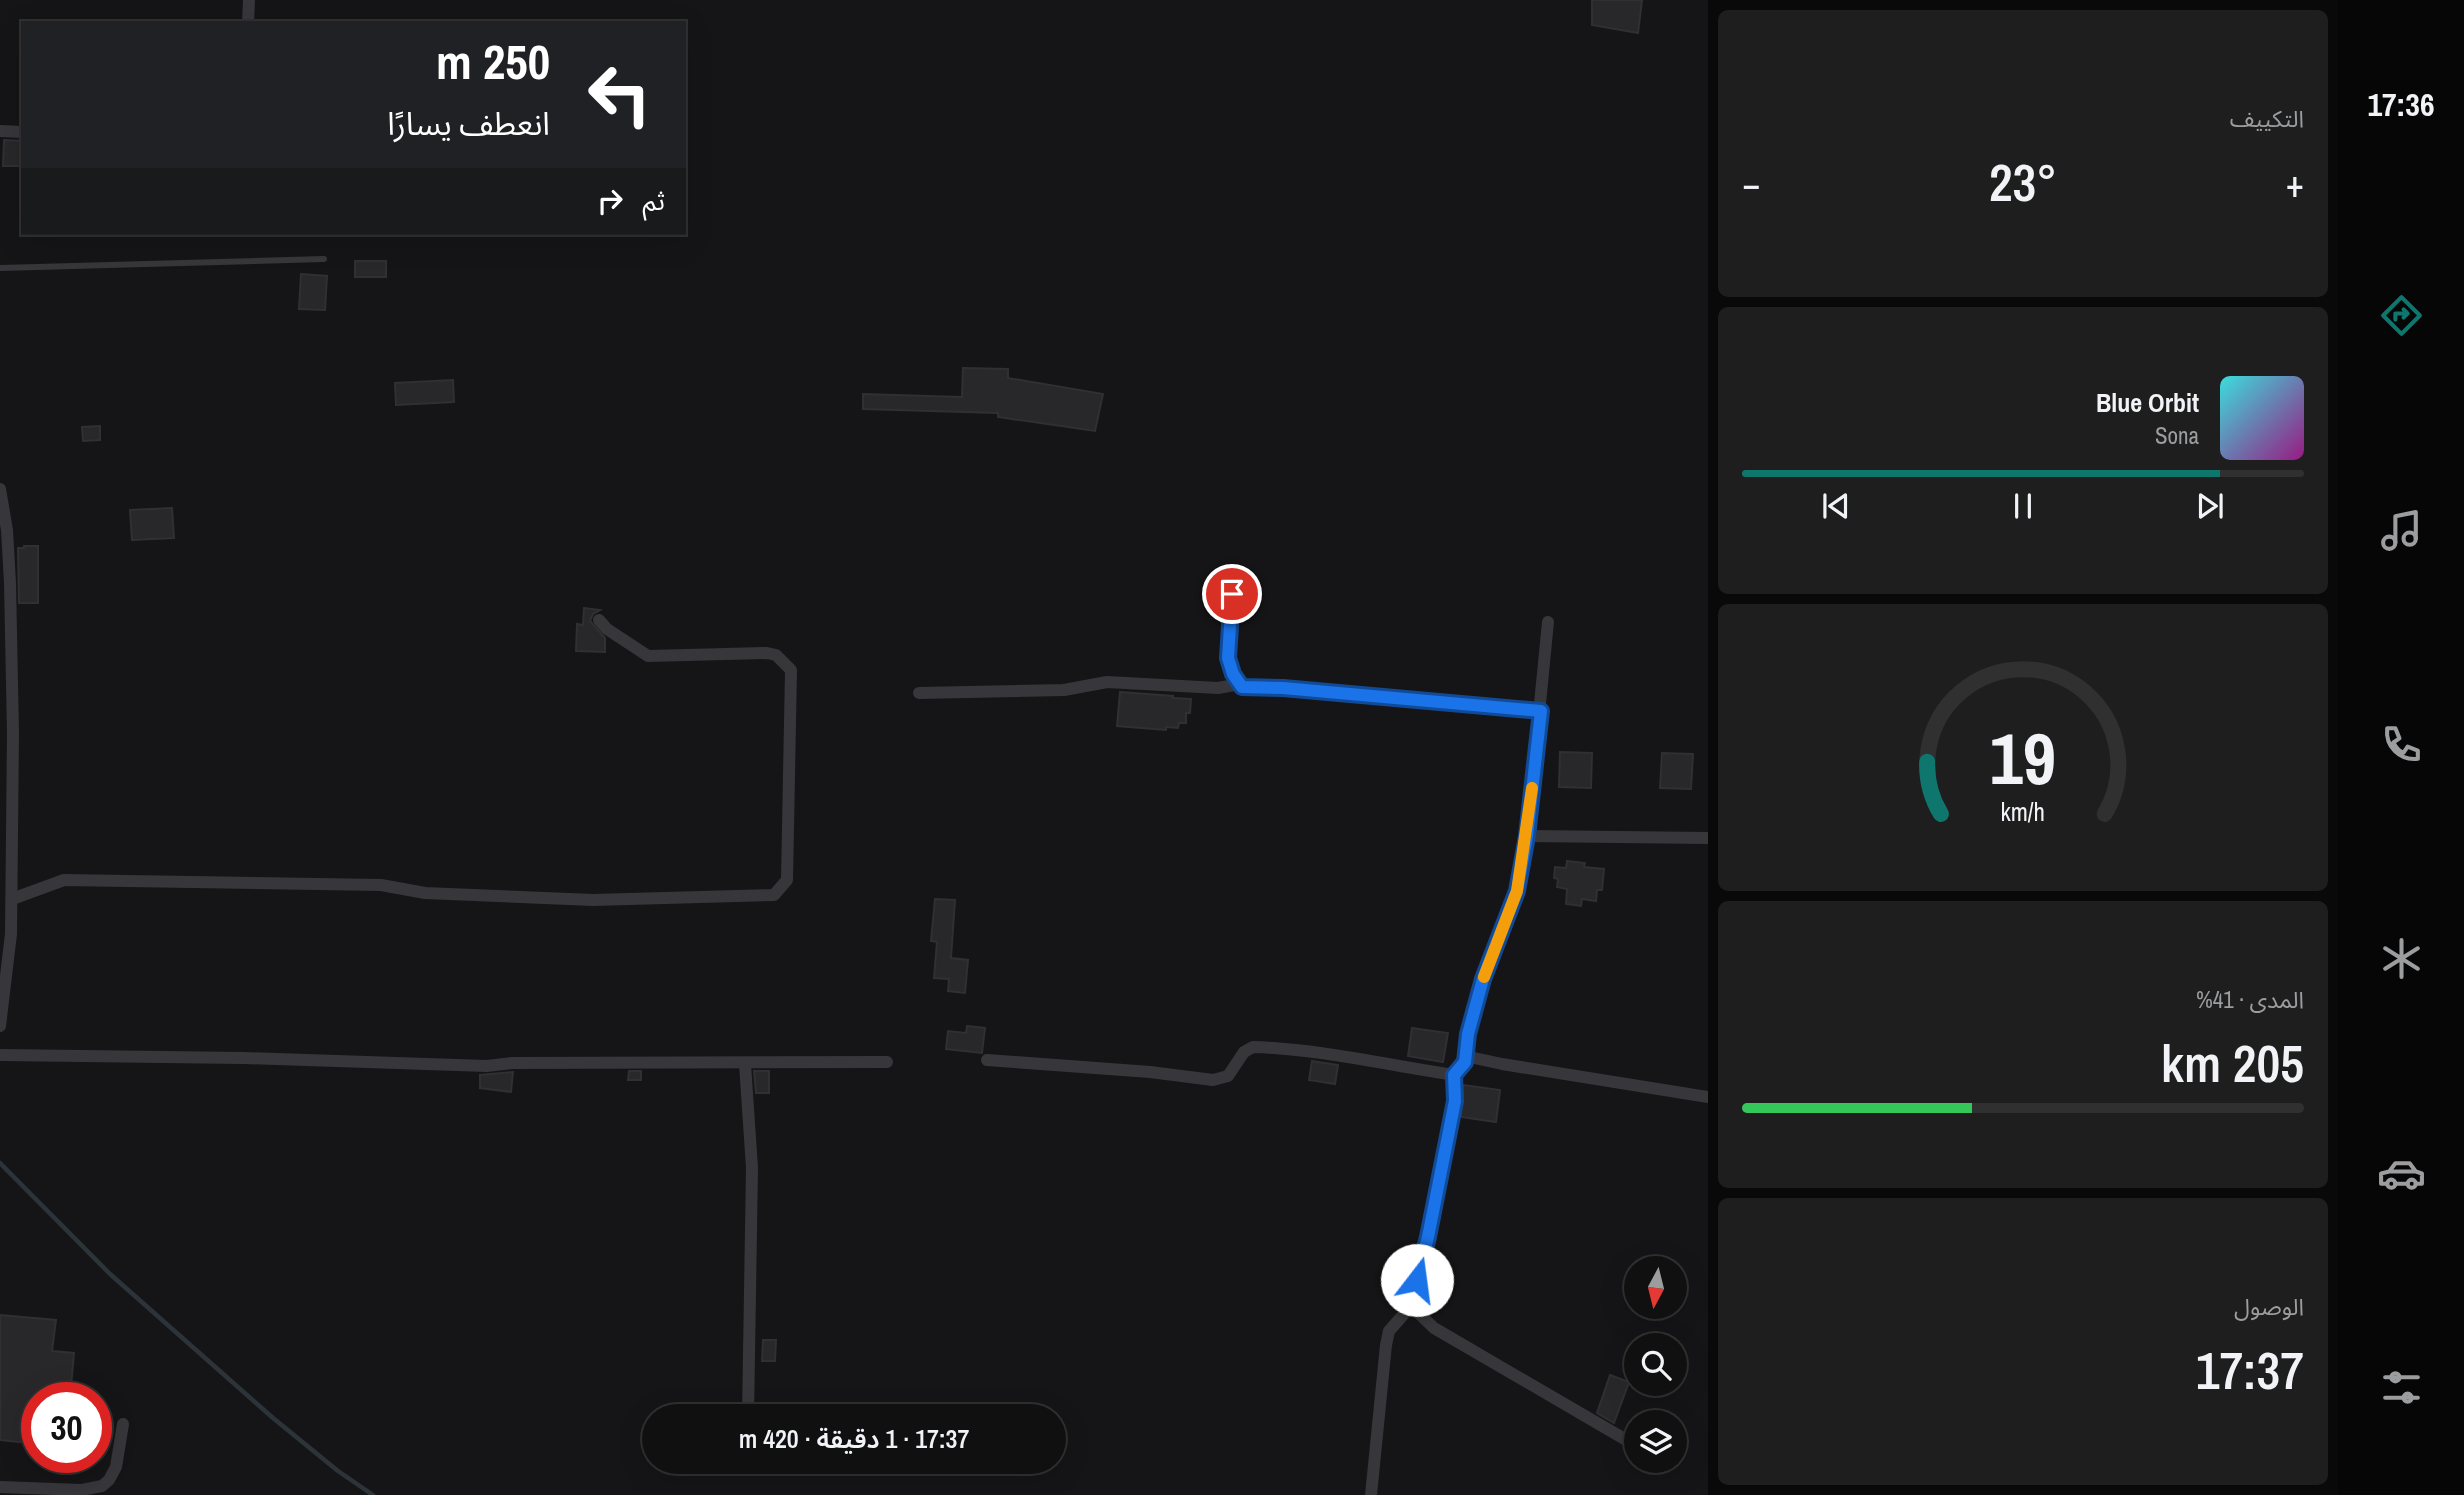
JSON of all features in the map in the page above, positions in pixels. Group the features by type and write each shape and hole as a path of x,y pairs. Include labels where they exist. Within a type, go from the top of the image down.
{"street":[{"path":"248,21 249,0"},
{"path":"0,131 21,132"},
{"path":"0,489 7,530 10,583 13,733 12,899 7,978 0,1026"},
{"path":"1232,594 1228,658 1242,687 1283,688 1541,711"},
{"path":"12,899 64,880 381,885 425,893 593,901 774,895 787,880 791,670 776,655 767,653 648,656 607,629 599,620"},
{"path":"1371,1495 1388,1338 1390,1331 1411,1306 1455,1101 1454,1075 1465,1062 1468,1034 1483,979 1517,891 1527,836 1548,622"},
{"path":"919,693 1063,690 1107,682 1218,688 1240,684"},
{"path":"1527,836 1708,838"},
{"path":"987,1060 1150,1072 1213,1080 1227,1076 1244,1052 1253,1046 1333,1054 1454,1075"},
{"path":"0,1055 244,1058 487,1066 512,1063 887,1062"},
{"path":"1465,1056 1708,1097"},
{"path":"745,1064 752,1168 748,1404"},
{"path":"1411,1306 1434,1328 1624,1439"},
{"path":"0,1487 82,1490 102,1486 116,1467 123,1423"}],"lane":[{"path":"0,268 324,259"}],"building":[{"path":"1592,0 1642,0 1638,33 1592,25"},
{"path":"4,140 21,141 21,166 3,166"},
{"path":"355,261 386,261 386,277 355,277"},
{"path":"301,274 327,276 325,310 299,309"},
{"path":"963,368 1008,369 1008,378 1103,394 1095,431 998,417 998,413 863,409 863,394 962,397"},
{"path":"453,380 454,402 396,405 395,383"},
{"path":"100,426 100,440 83,441 82,427"},
{"path":"172,508 174,538 132,540 130,510"},
{"path":"38,546 38,603 19,603 18,548"},
{"path":"584,608 600,610 593,614 590,621 605,638 605,652 576,651 577,624 583,625"},
{"path":"1120,692 1191,699 1190,713 1186,713 1186,723 1179,723 1178,728 1166,727 1166,730 1117,726"},
{"path":"1560,752 1592,753 1591,788 1559,787"},
{"path":"1662,753 1693,754 1691,789 1660,788"},
{"path":"1567,861 1585,863 1584,867 1604,869 1602,890 1597,890 1596,901 1582,899 1581,906 1566,904 1567,889 1557,887 1558,879 1554,878 1555,867 1566,868"},
{"path":"935,899 955,900 951,958 968,960 965,993 948,991 949,979 934,978 937,942 931,941"},
{"path":"967,1026 985,1028 982,1053 946,1049 948,1031 966,1033"},
{"path":"1412,1028 1448,1033 1443,1062 1408,1056"},
{"path":"1312,1061 1338,1065 1335,1084 1309,1080"},
{"path":"629,1071 641,1071 641,1080 628,1080"},
{"path":"754,1071 769,1071 769,1093 756,1093"},
{"path":"513,1072 511,1092 480,1088 480,1075"},
{"path":"1463,1085 1500,1090 1496,1122 1461,1117"},
{"path":"0,1315 56,1320 52,1351 74,1353 71,1382 21,1382 21,1442 0,1440"},
{"path":"763,1340 776,1340 775,1361 762,1361"},
{"path":"1610,1375 1624,1380 1624,1396 1614,1423 1597,1413"}],"waterway":[{"path":"0,1163 110,1274 273,1418 338,1471 373,1495"}],"slow traffic":[{"path":"1484,977 1517,891 1532,788"}],"route":[{"path":"1232,594 1228,658 1233,674 1242,687 1283,688 1541,711 1527,836 1517,891 1483,979 1468,1034 1465,1062 1454,1075 1455,1101 1417,1280"}]}
